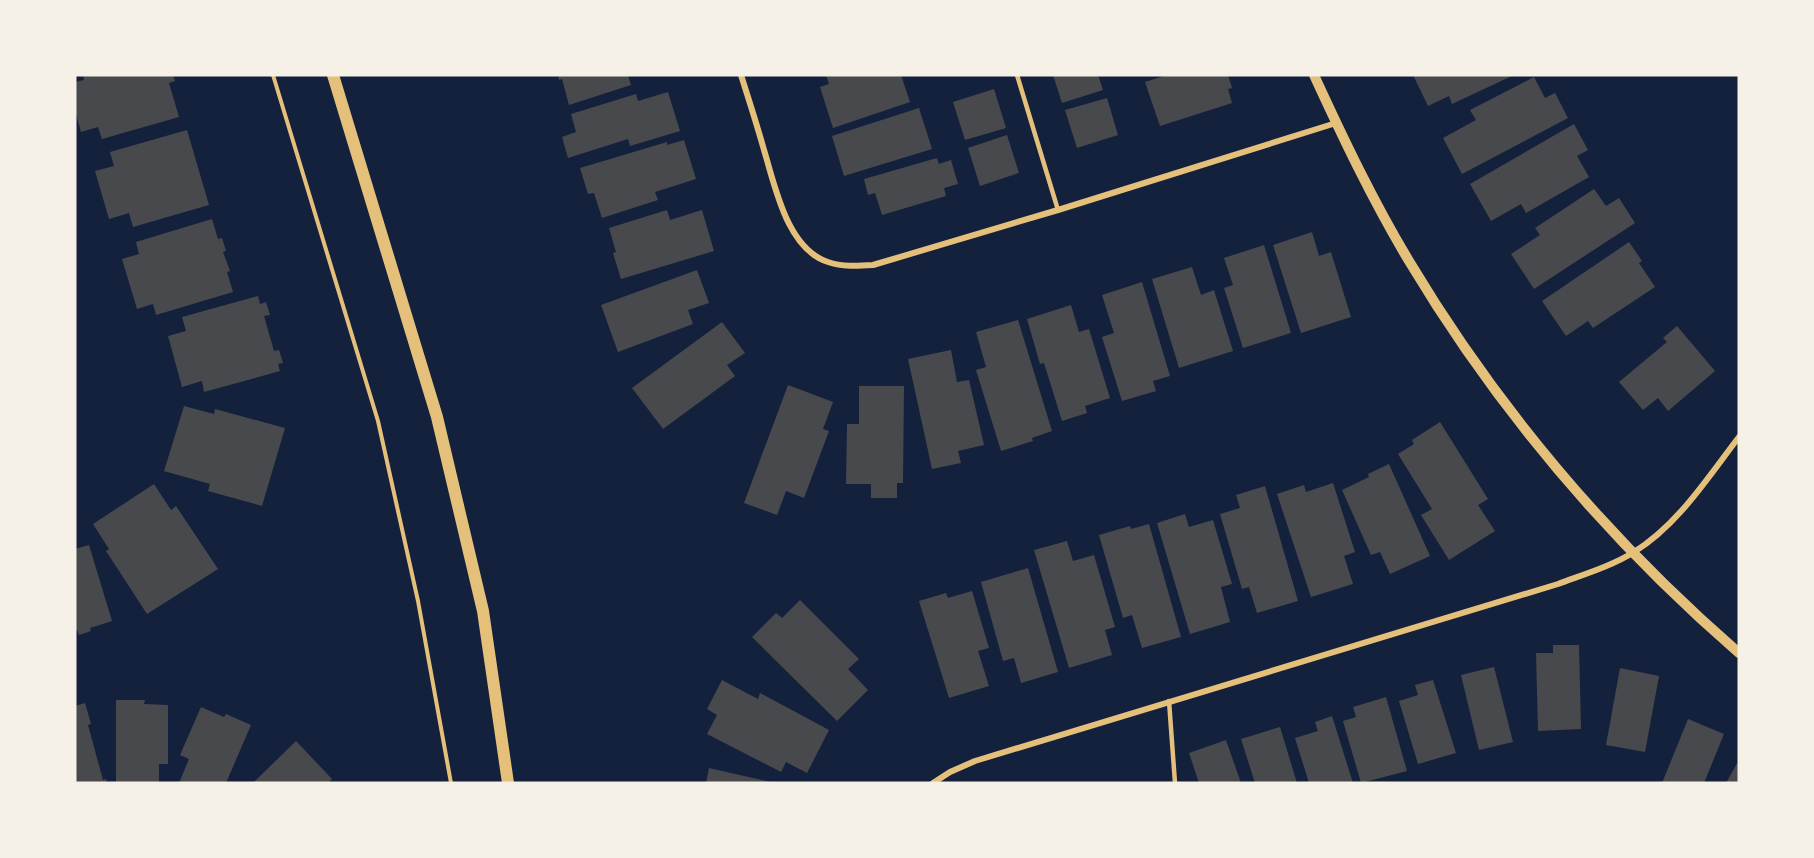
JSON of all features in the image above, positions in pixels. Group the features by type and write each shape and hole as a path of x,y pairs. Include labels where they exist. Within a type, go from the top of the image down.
{"main road":[{"path":"333,75 437,417 483,611 508,783"}],"street":[{"path":"741,75 782,208 793,230 808,250 828,262 852,267 873,265 1058,210 1336,123"},
{"path":"1314,75 1374,200 1409,262 1491,385 1548,457 1634,553 1739,653"},
{"path":"933,783 950,772 975,761 1558,584 1634,553 1683,510 1739,437"}],"lane":[{"path":"1017,75 1058,210"},
{"path":"1170,701 1175,783"}],"path":[{"path":"273,75 378,421 418,601 451,783"}],"building":[{"path":"83,75 173,75 175,81 169,83 179,117 102,139 98,127 81,132 75,110 75,82 84,80"},
{"path":"558,75 628,75 631,85 569,105 562,79 559,80"},
{"path":"826,75 901,75 910,102 833,128 820,87 829,84"},
{"path":"1053,75 1098,75 1103,90 1062,103"},
{"path":"1167,75 1228,75 1232,88 1228,89 1232,103 1160,126 1145,82"},
{"path":"1413,75 1514,75 1452,104 1449,96 1428,106"},
{"path":"1534,77 1545,98 1555,93 1568,118 1462,174 1443,138 1476,120 1470,110"},
{"path":"994,89 1006,128 965,140 953,102"},
{"path":"668,92 680,131 630,146 628,139 568,158 562,137 576,132 571,114 636,94 638,101"},
{"path":"1107,98 1118,135 1077,148 1065,110"},
{"path":"919,108 932,149 844,176 832,136"},
{"path":"1574,124 1588,150 1577,156 1589,177 1526,213 1521,204 1491,221 1470,184"},
{"path":"187,130 209,205 133,227 129,213 109,219 95,171 114,166 110,152"},
{"path":"1007,135 1019,173 980,186 968,148"},
{"path":"684,140 696,179 655,192 658,200 602,218 594,193 588,194 580,168 667,142 667,145"},
{"path":"937,158 939,164 951,160 958,184 944,188 946,196 882,215 875,193 868,195 864,179"},
{"path":"1594,189 1606,206 1619,198 1635,223 1534,289 1511,254 1540,235 1535,228"},
{"path":"667,210 670,220 702,210 714,251 621,279 613,253 616,252 609,228"},
{"path":"212,219 218,239 222,238 226,251 223,252 230,271 227,272 233,292 156,315 153,304 137,309 122,259 139,254 136,242"},
{"path":"1312,232 1319,256 1331,252 1351,317 1301,333 1273,245"},
{"path":"1629,242 1642,261 1639,263 1655,287 1593,328 1588,321 1566,336 1542,301"},
{"path":"1264,245 1291,333 1243,348 1224,288 1233,285 1224,258"},
{"path":"1192,267 1201,295 1214,290 1233,351 1179,368 1152,279"},
{"path":"697,270 709,303 688,310 693,324 618,352 601,305"},
{"path":"1142,282 1170,376 1153,381 1156,391 1122,401 1102,337 1114,333 1102,295"},
{"path":"258,296 260,304 266,302 270,315 264,316 274,351 279,350 283,363 278,364 280,371 204,392 202,381 182,387 168,336 186,331 182,317"},
{"path":"1071,305 1079,332 1089,329 1110,398 1085,406 1087,413 1062,421 1044,363 1040,364 1027,319"},
{"path":"1018,320 1052,431 1032,438 1033,441 1001,451 976,370 986,367 976,332"},
{"path":"722,322 745,353 727,365 735,376 663,429 632,388"},
{"path":"1677,326 1715,371 1668,411 1658,398 1643,410 1619,382 1667,342 1663,338"},
{"path":"951,350 957,382 969,380 984,445 958,451 961,463 932,469 908,359"},
{"path":"788,385 833,402 823,429 829,431 804,498 786,491 777,515 744,503"},
{"path":"859,386 904,386 903,483 897,483 897,498 871,498 871,484 846,484 847,424 859,424"},
{"path":"184,406 214,414 215,409 285,428 262,506 208,491 210,484 164,471"},
{"path":"1440,422 1488,499 1478,505 1495,531 1449,560 1421,515 1432,509 1398,454 1414,444 1412,440"},
{"path":"1389,464 1430,556 1390,574 1380,552 1371,555 1342,490"},
{"path":"1333,483 1355,552 1344,556 1353,584 1311,597 1277,494 1304,485 1306,492"},
{"path":"154,484 171,510 176,506 218,569 147,614 106,551 109,549 93,524"},
{"path":"1265,486 1298,601 1257,613 1249,587 1242,589 1220,514 1240,508 1236,495"},
{"path":"1185,514 1189,527 1213,520 1232,584 1221,587 1230,622 1190,634 1157,523"},
{"path":"1149,524 1181,637 1142,648 1132,615 1123,618 1099,535 1130,526 1131,529"},
{"path":"1067,541 1073,561 1094,555 1115,627 1105,630 1112,655 1069,668 1034,550"},
{"path":"89,545 112,621 90,628 91,631 79,635 77,630 75,631 75,549"},
{"path":"1028,568 1058,672 1021,683 1014,658 1003,661 981,582"},
{"path":"972,591 989,648 978,651 989,686 949,698 919,601 946,593 948,598"},
{"path":"800,600 859,659 848,669 868,690 837,721 752,637 776,613 782,618"},
{"path":"1553,645 1579,645 1581,729 1538,731 1536,653 1553,653"},
{"path":"1494,667 1513,742 1479,750 1461,675"},
{"path":"1620,668 1659,676 1645,752 1606,745"},
{"path":"722,680 758,699 760,693 829,730 807,773 786,762 781,772 707,734 717,715 707,709"},
{"path":"1433,680 1456,753 1418,764 1399,701 1418,695 1415,685"},
{"path":"1386,697 1407,771 1361,783 1343,721 1356,717 1353,707"},
{"path":"116,700 145,700 144,704 168,705 168,764 159,764 159,783 116,783"},
{"path":"85,703 91,724 88,725 103,780 106,779 107,783 75,783 75,706"},
{"path":"201,707 224,717 226,714 251,725 226,783 179,783 189,759 180,755"},
{"path":"1332,716 1353,783 1309,783 1295,738 1318,731 1315,722"},
{"path":"1688,719 1724,734 1704,783 1662,783"},
{"path":"1280,727 1297,783 1255,783 1241,739"},
{"path":"1226,740 1241,783 1199,783 1189,753"},
{"path":"296,741 332,779 328,783 253,783"},
{"path":"1739,760 1739,783 1726,783"},
{"path":"709,768 771,782 771,783 706,783"}]}
